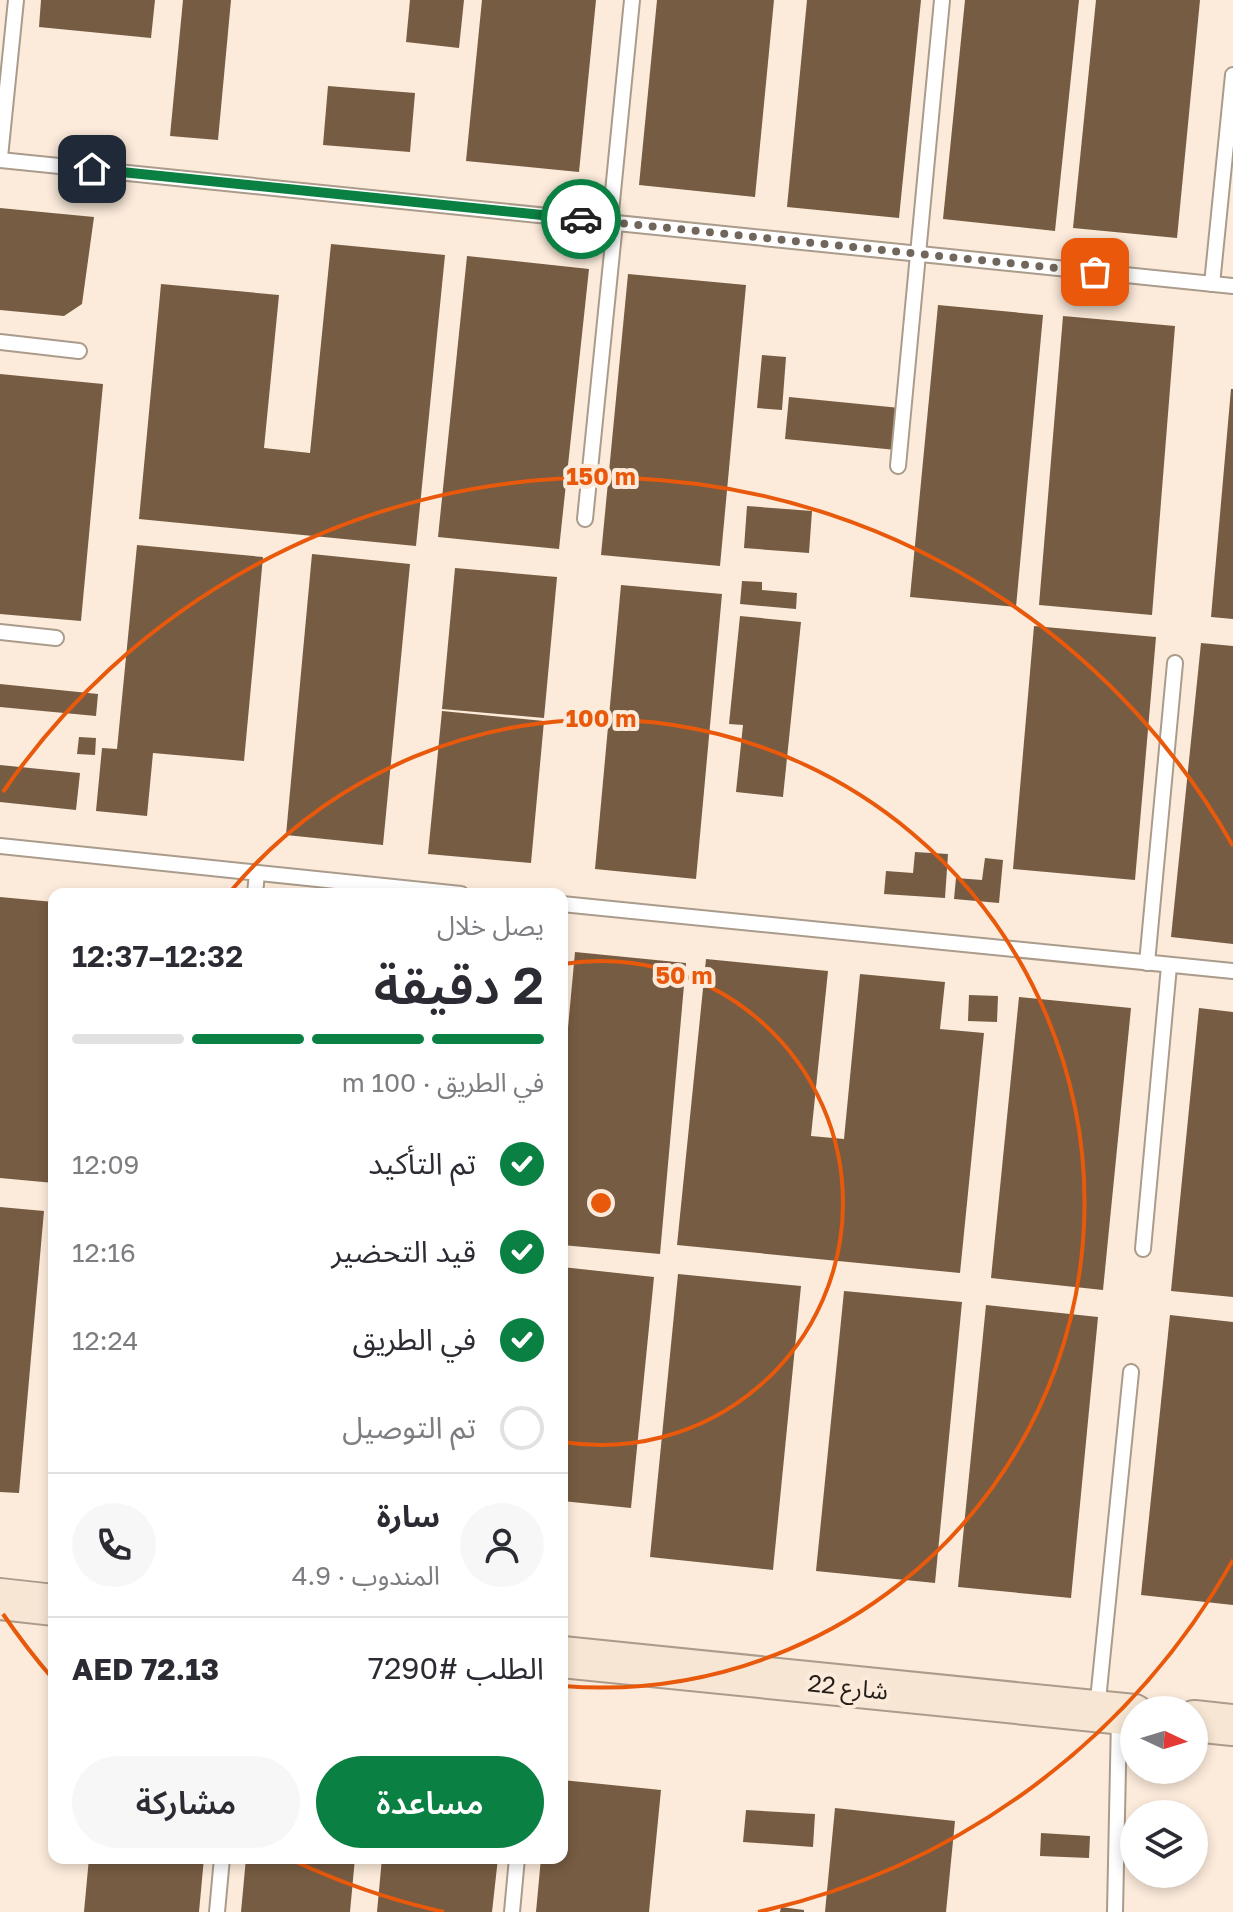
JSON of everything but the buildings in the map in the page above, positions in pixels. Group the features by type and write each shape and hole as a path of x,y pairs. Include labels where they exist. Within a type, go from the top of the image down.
{"street":[{"path":"0,1599 48,1604"},
{"name":"شارع 22","path":"568,1658 1116,1713"},
{"path":"1208,1722 1233,1725"}],"lane":[{"path":"16,0 0,158 1233,286"},
{"path":"585,519 632,0"},
{"path":"898,466 942,0"},
{"path":"1212,284 1233,75"},
{"path":"0,342 79,351"},
{"path":"0,632 56,638"},
{"path":"1147,963 1175,663"},
{"path":"0,846 403,888"},
{"path":"256,888 257,873"},
{"path":"568,905 1233,971"},
{"path":"1143,1249 1169,966"},
{"path":"1115,1912 1116,1713 1131,1372"},
{"path":"217,1912 221,1864"},
{"path":"512,1912 516,1864"}],"way so far":[{"path":"581,219 1095,272"}],"route":[{"path":"92,169 581,219"}]}
